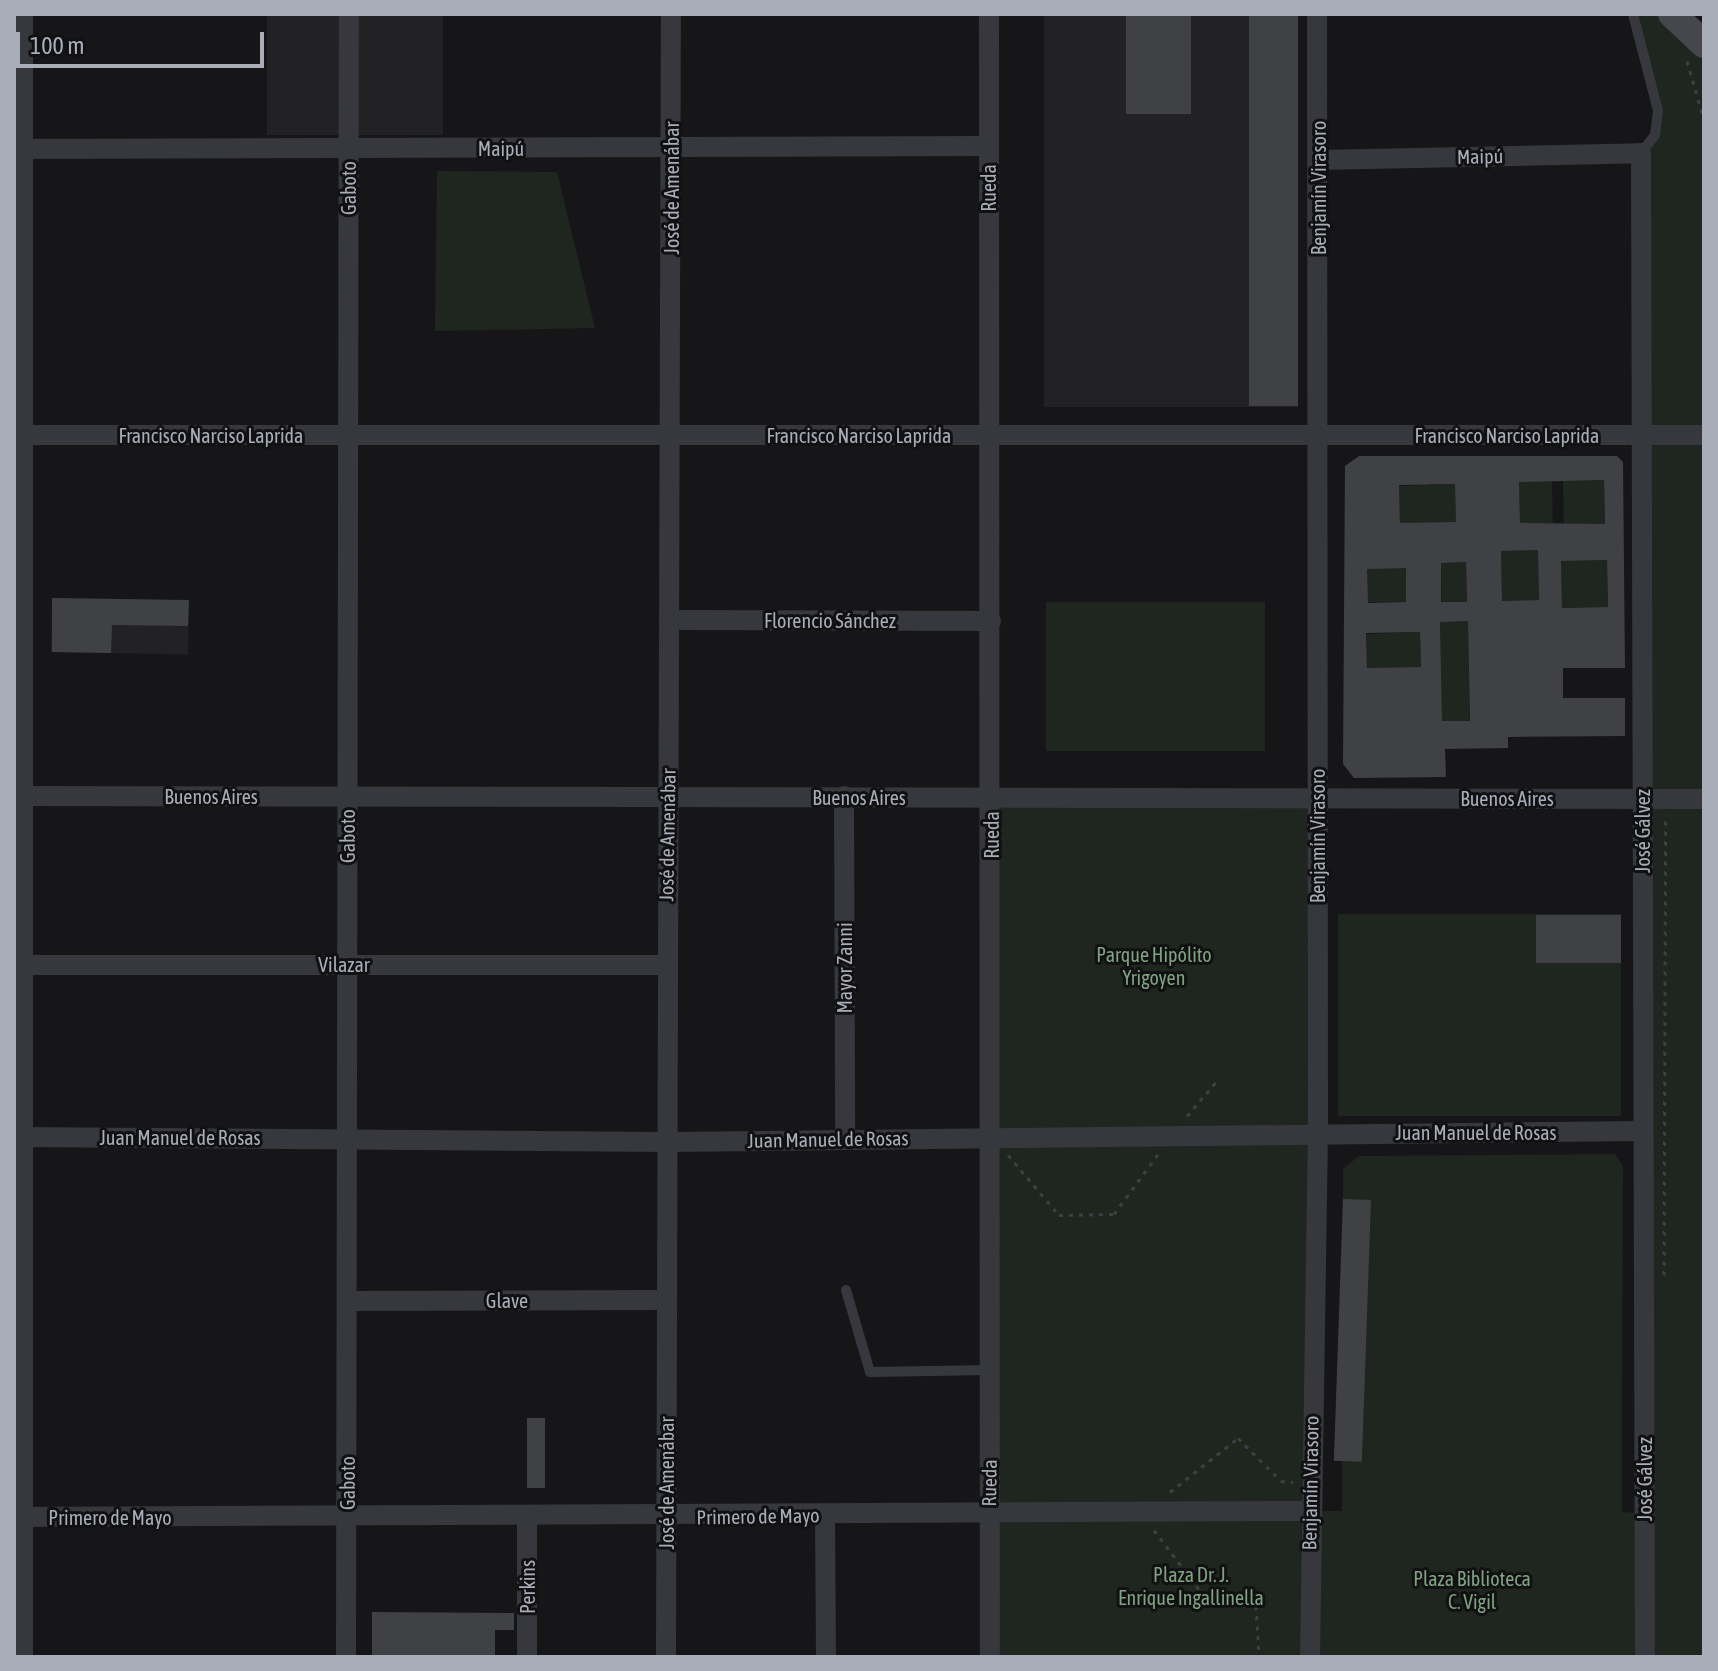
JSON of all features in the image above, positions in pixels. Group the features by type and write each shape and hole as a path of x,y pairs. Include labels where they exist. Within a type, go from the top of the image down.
{"main road":[{"path":"1674,16 1704,44"}],"street":[{"path":"23,14 18,149 18,796 22,965 18,1137 19,1517 23,1657"},
{"name":"Gaboto","path":"346,1657 349,14"},
{"name":"José de Amenábar","path":"666,1657 671,14"},
{"name":"Rueda","path":"989,14 988,435 993,1137 990,1657"},
{"name":"Benjamín Virasoro","path":"1310,1657 1309,1511 1318,1133 1317,14"},
{"name":"Maipú","path":"18,149 988,146"},
{"name":"Maipú","path":"1318,160 1641,153"},
{"name":"José Gálvez","path":"1641,153 1645,1657"},
{"name":"Francisco Narciso Laprida","path":"18,435 1704,435"},
{"name":"Florencio Sánchez","path":"669,620 991,621"},
{"name":"Buenos Aires","path":"18,796 1704,799"},
{"name":"Mayor Zanni","path":"844,796 845,1139"},
{"name":"Vilazar","path":"22,965 666,965"},
{"name":"Juan Manuel de Rosas","path":"18,1137 347,1137 666,1142 1643,1131"},
{"name":"Glave","path":"348,1301 667,1300"},
{"name":"Primero de Mayo","path":"19,1517 665,1517 1309,1511"},
{"path":"825,1515 826,1657"},
{"name":"Perkins","path":"527,1517 527,1657"}],"lane":[{"name":"José Gálvez","path":"1633,14 1658,111 1655,135 1641,153"},
{"path":"846,1290 870,1372 990,1370"}],"path":[{"path":"1674,16 1704,120"},
{"path":"1664,1290 1666,799"},
{"path":"993,1137 1059,1215 1114,1214 1172,1135 1216,1082"}],"shaded area":[{"path":"267,14 443,14 443,135 267,135"},
{"path":"1044,14 1298,14 1298,407 1044,407"},
{"path":"52,598 189,600 188,654 51,652"}],"green space":[{"name":"Parque Hipólito Yrigoyen","path":"1633,14 1672,14 1704,44 1704,1657 990,1657 990,797 1317,796 1309,1511 1342,1511 1343,1169 1359,1156 1615,1154 1623,1166 1622,1512 1644,1513 1641,153 1655,135 1658,111"},
{"path":"437,171 557,172 595,328 435,331"},
{"path":"1604,480 1605,524 1564,525 1563,481"},
{"path":"1552,481 1553,523 1520,524 1519,482"},
{"path":"1455,484 1456,522 1400,524 1399,486"},
{"path":"1538,550 1539,600 1502,601 1501,551"},
{"path":"1607,560 1608,607 1562,608 1561,561"},
{"path":"1441,562 1466,562 1467,602 1442,602"},
{"path":"1367,568 1406,568 1406,602 1367,602"},
{"path":"1046,602 1265,602 1265,751 1046,751"},
{"path":"1440,621 1468,621 1470,721 1442,721"},
{"path":"1420,632 1421,667 1367,669 1366,634"},
{"path":"1338,914 1621,914 1621,1116 1338,1116"}],"building":[{"path":"1126,14 1191,14 1191,114 1126,114"},
{"path":"1249,14 1298,14 1298,406 1249,406"},
{"path":"1359,456 1617,456 1623,462 1625,668 1563,668 1563,698 1625,698 1625,736 1508,737 1508,748 1445,749 1446,777 1354,778 1343,764 1345,466","holes":["1604,480 1605,524 1520,523 1519,482","1455,484 1456,522 1400,523 1399,485","1538,550 1539,600 1502,601 1501,551","1607,560 1608,607 1562,608 1561,561","1466,562 1467,602 1441,602 1441,563","1406,568 1406,602 1368,603 1367,569","1468,621 1470,721 1442,721 1440,622","1420,632 1421,667 1367,668 1366,633"]},
{"path":"52,598 189,600 188,626 112,625 111,653 52,652"},
{"path":"1536,915 1621,915 1621,963 1536,963"},
{"path":"1343,1199 1371,1200 1362,1462 1334,1461"},
{"path":"527,1418 545,1418 545,1488 527,1488"},
{"path":"372,1612 514,1613 514,1630 495,1630 495,1657 372,1657"}],"park label":[{"name":"Plaza Dr. J. Enrique Ingallinella","path":"1191,1586"},
{"name":"Plaza Biblioteca C. Vigil","path":"1472,1590"}]}
